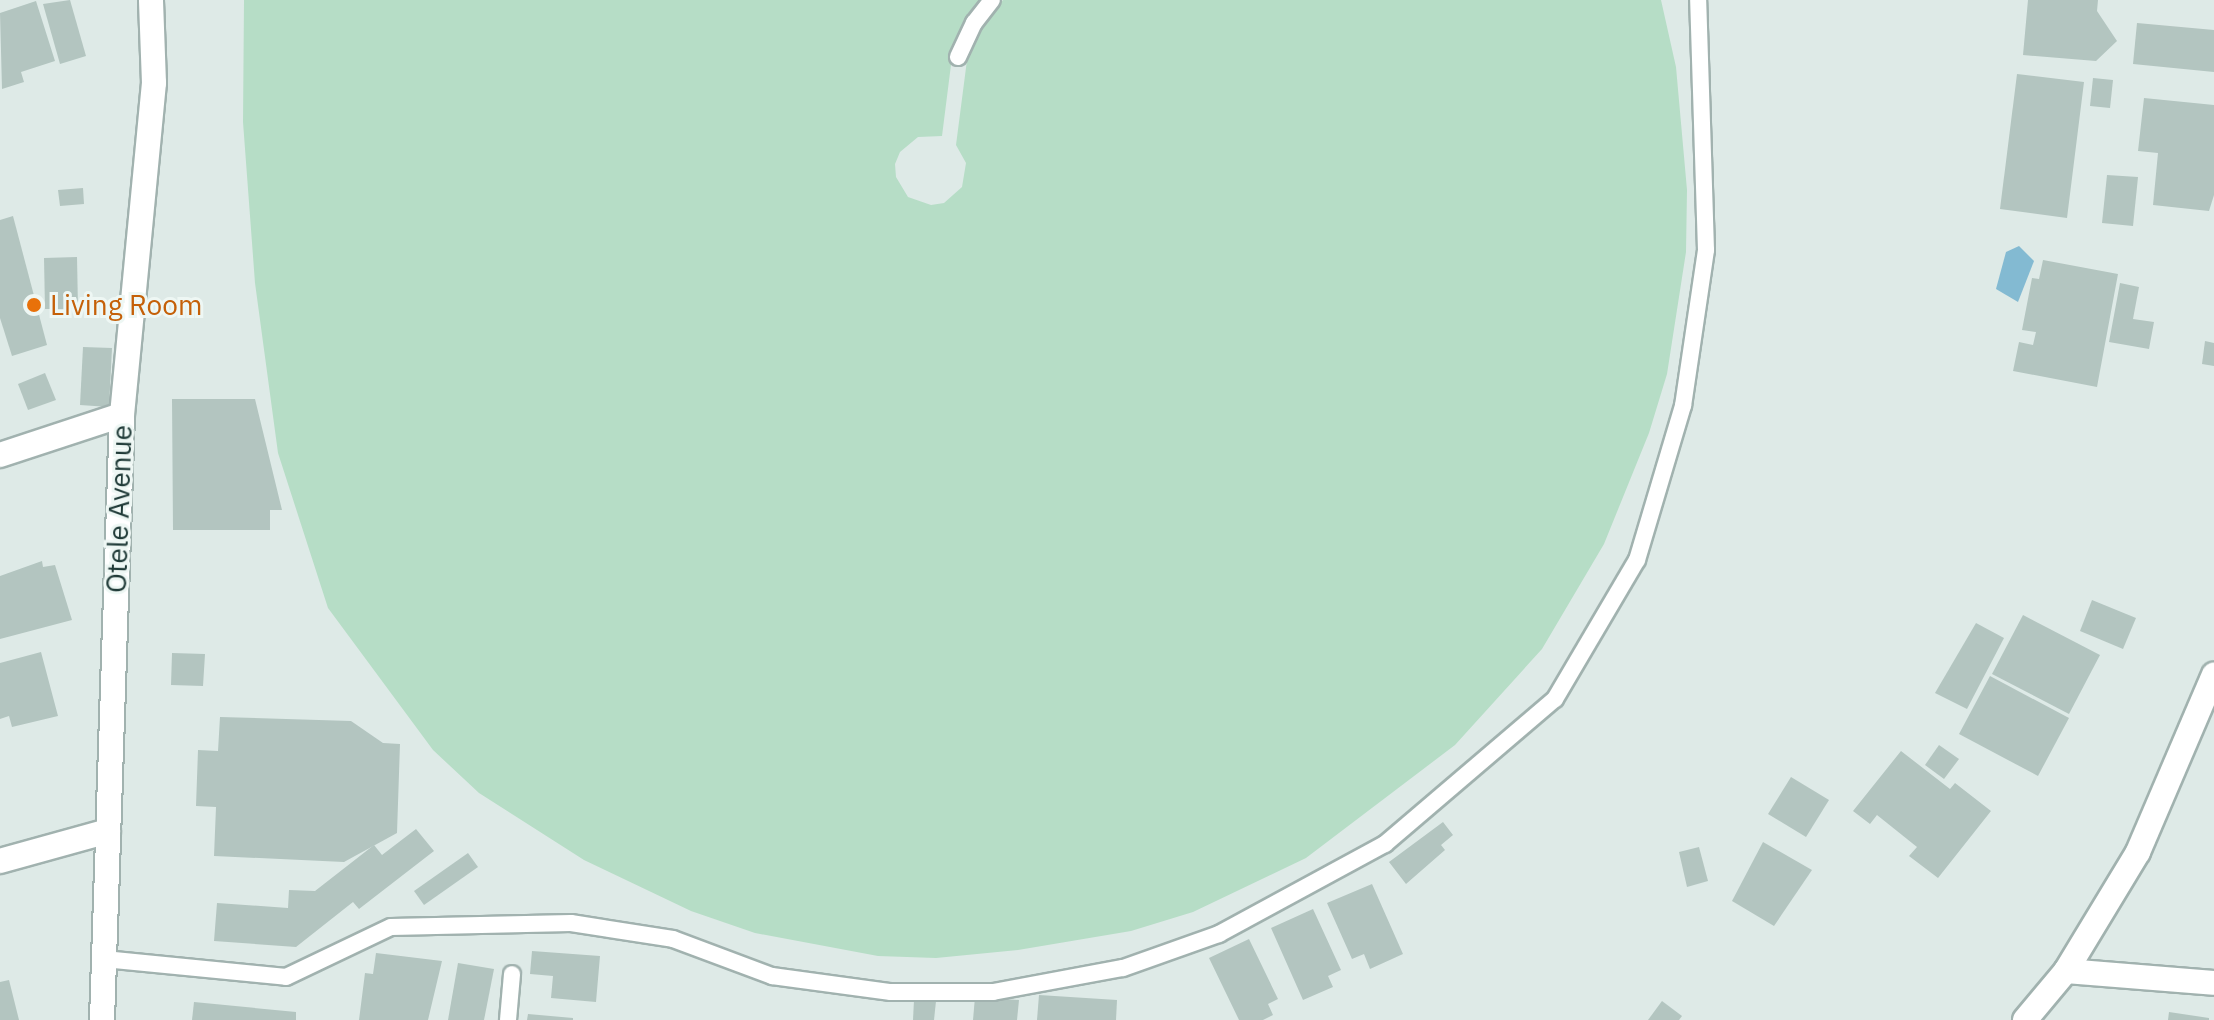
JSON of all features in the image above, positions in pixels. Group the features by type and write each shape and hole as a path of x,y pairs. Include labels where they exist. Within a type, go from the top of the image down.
{"street":[{"name":"Otele Avenue","path":"102,1020 122,415 154,83 151,0"},
{"path":"0,455 122,415"},
{"path":"2025,1020 2066,971 2138,852 2214,675"},
{"path":"0,861 108,831"},
{"path":"2066,971 2214,983"}],"lane":[{"path":"958,57 974,23 992,0"},
{"path":"104,959 286,977 391,927 571,923 673,939 772,976 891,992 993,992 1123,968 1219,934 1385,844 1555,699 1637,560 1683,406 1706,250 1698,0"},
{"path":"508,1020 512,974"}],"green space":[{"path":"244,0 982,0 968,17 952,57 942,136 918,137 900,152 895,164 896,177 908,197 931,205 944,203 962,187 966,163 956,145 967,60 983,25 1003,0 1661,0 1676,67 1687,190 1686,252 1667,374 1649,433 1604,544 1542,649 1455,745 1306,858 1193,912 1131,931 1018,950 936,958 878,956 755,933 691,911 584,860 479,793 433,750 328,608 278,453 255,283 243,122"}],"water":[{"path":"2019,246 2034,261 2018,302 1996,289 2006,252"}],"building":[{"path":"70,0 86,56 60,64 43,4"},
{"path":"2028,0 2098,0 2097,11 2117,41 2096,61 2023,55"},
{"path":"36,1 55,61 21,72 24,82 2,89 0,13"},
{"path":"2137,23 2214,30 2214,72 2133,64"},
{"path":"2017,74 2084,82 2067,218 2000,209"},
{"path":"2093,78 2113,80 2110,108 2090,106"},
{"path":"2144,98 2214,105 2214,195 2209,211 2153,205 2158,153 2138,151"},
{"path":"2107,175 2138,177 2133,226 2102,223"},
{"path":"83,188 84,204 60,206 58,190"},
{"path":"13,216 47,345 12,356 0,318 0,220"},
{"path":"77,257 78,309 45,309 44,258"},
{"path":"2043,260 2118,274 2097,387 2013,371 2019,342 2033,345 2036,332 2022,330 2032,278 2039,279"},
{"path":"2120,283 2139,287 2133,319 2154,322 2149,349 2109,342"},
{"path":"2205,341 2214,343 2214,366 2202,364"},
{"path":"83,347 112,348 109,407 80,405"},
{"path":"45,373 56,400 28,410 18,384"},
{"path":"172,399 255,399 282,510 270,510 270,530 173,530"},
{"path":"42,561 43,567 55,565 72,620 0,639 0,576"},
{"path":"2092,600 2136,618 2123,649 2080,631"},
{"path":"2023,615 2100,655 2069,714 1992,674"},
{"path":"1976,623 2004,638 1967,709 1935,693"},
{"path":"41,652 58,716 12,727 9,716 0,719 0,663"},
{"path":"172,653 205,654 203,686 171,685"},
{"path":"1990,676 2069,718 2038,776 1959,734"},
{"path":"220,717 351,721 383,743 400,744 397,833 344,862 214,856 216,807 196,806 198,750 218,751"},
{"path":"1939,745 1959,759 1944,779 1925,765"},
{"path":"1901,751 1950,789 1955,783 1991,811 1938,878 1909,856 1917,847 1877,815 1870,824 1853,811"},
{"path":"1791,777 1829,800 1806,837 1768,814"},
{"path":"1443,822 1453,835 1441,845 1445,850 1406,884 1389,862"},
{"path":"416,829 434,851 359,909 353,902 296,947 214,941 217,903 288,908 289,890 315,891 374,845 382,855"},
{"path":"1763,842 1812,870 1774,926 1732,901"},
{"path":"1699,847 1708,881 1687,887 1679,852"},
{"path":"468,853 478,867 424,905 414,891"},
{"path":"1372,884 1403,954 1370,969 1364,954 1352,959 1327,903"},
{"path":"1313,909 1341,970 1328,976 1333,987 1303,1000 1271,928"},
{"path":"1249,939 1278,999 1268,1004 1273,1015 1263,1020 1239,1020 1209,958"},
{"path":"532,951 600,956 596,1002 551,998 553,976 530,974"},
{"path":"376,953 442,961 428,1020 359,1020 365,973 373,974"},
{"path":"458,963 494,969 484,1020 448,1020"},
{"path":"9,980 19,1020 0,1020 0,982"},
{"path":"1039,995 1117,1000 1116,1020 1037,1020"},
{"path":"975,997 1019,1000 1017,1020 973,1020"},
{"path":"914,1000 936,1001 934,1020 913,1020"},
{"path":"1662,1001 1682,1016 1679,1020 1648,1020"},
{"path":"194,1002 296,1012 296,1020 192,1020"},
{"path":"2169,1012 2209,1018 2209,1020 2168,1020"},
{"path":"528,1014 573,1018 573,1020 527,1020"}],"place":[{"name":"Living Room","path":"34,305"}]}
